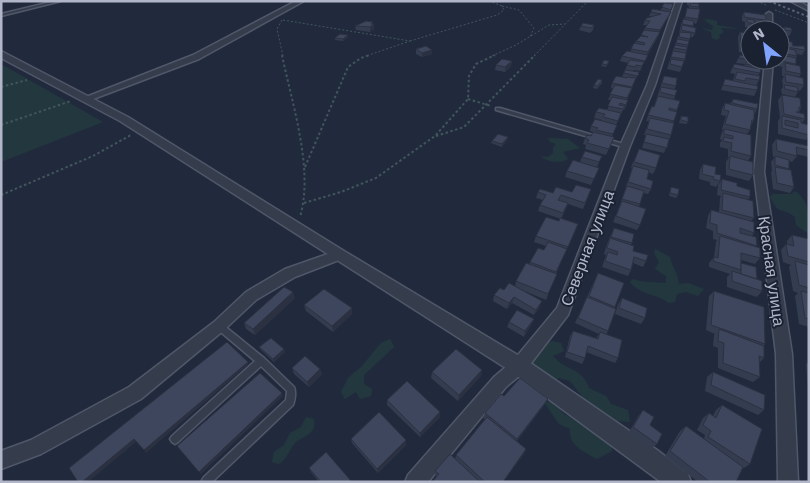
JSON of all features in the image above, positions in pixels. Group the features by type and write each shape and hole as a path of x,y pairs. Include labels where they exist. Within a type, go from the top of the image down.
{"street":[{"path":"84,98 196,57 301,1"},
{"name":"Северная улица","path":"415,482 500,382 519,366 563,311 624,146 651,85 678,1"},
{"path":"793,1 809,9"},
{"path":"769,14 769,20"},
{"path":"1,54 141,130 519,366 680,482"},
{"name":"Красная улица","path":"768,70 759,172 784,354 788,482"},
{"path":"1,458 35,448 135,393 219,326 251,296 290,273 339,255"}],"lane":[{"path":"1,15 60,1"},
{"path":"498,109 624,146"},
{"path":"207,480 290,402 291,390 261,361 219,326"},
{"path":"175,439 261,361"}],"path":[{"path":"489,1 519,10 534,28 530,38"},
{"path":"435,136 464,126 588,1"},
{"path":"757,1 809,23"},
{"path":"305,167 348,67 360,58 497,15 504,10 502,6"},
{"path":"289,8 277,29 305,167 304,202 297,228"},
{"path":"282,20 410,42"},
{"path":"304,202 341,192 376,178 435,136 468,99 469,76 476,64 530,38 549,25 565,24"},
{"path":"1,87 41,76"},
{"path":"1,125 84,98"},
{"path":"468,99 498,109"},
{"path":"1,195 94,156 141,130"}],"green space":[{"path":"704,20 717,21 717,25 740,29 721,28 724,32 716,40 712,38 711,32 701,28 712,30 713,26"},
{"path":"1,64 103,122 1,162"},
{"path":"548,138 568,139 580,148 563,152 568,159 565,161 546,160 540,156 548,157 553,153 553,148 556,144 550,142"},
{"path":"795,191 804,200 808,210 809,234 796,225 795,217 778,209 770,197 773,194 791,194"},
{"path":"655,249 670,257 679,284 688,283 704,289 698,296 686,292 677,294 675,302 669,303 659,297 643,292 630,282 633,279 645,282 666,283 666,276 655,269 659,262 654,253"},
{"path":"390,339 394,347 364,375 364,384 372,389 371,396 360,399 356,392 345,399 341,392 348,378 361,367 381,343"},
{"path":"552,341 561,343 564,351 553,356 582,376 589,388 606,396 611,404 628,410 630,422 618,421 584,399 570,381 559,378 553,381 533,368 533,357"},
{"path":"544,402 553,402 564,414 586,425 611,443 612,451 597,459 578,448 572,440 570,429 559,424"},
{"path":"306,417 314,419 312,431 296,442 279,464 272,462 274,452 284,445 290,433 301,427"}],"building":[{"path":"664,3 673,4 671,10 662,7"},
{"path":"691,3 699,4 699,7 690,6"},
{"path":"687,8 700,9 698,19 685,17"},
{"path":"652,9 671,12 660,30 645,28 650,21 645,20 647,18 661,14 651,12"},
{"path":"744,12 766,15 766,19 764,20 744,17"},
{"path":"683,19 694,21 693,26 682,24"},
{"path":"366,21 373,22 371,24 374,24 370,27 355,26"},
{"path":"583,23 594,25 591,28 581,26"},
{"path":"682,25 696,28 695,33 681,30"},
{"path":"644,30 660,32 648,52 631,49 634,43 644,45 645,43 636,41 641,36 648,37 641,35"},
{"path":"680,32 691,33 690,39 679,37"},
{"path":"340,34 348,35 343,39 335,38"},
{"path":"677,39 689,41 688,45 676,43"},
{"path":"790,42 793,46 804,46 805,50 790,48"},
{"path":"675,45 687,47 687,50 674,48"},
{"path":"426,46 432,50 422,53 416,49"},
{"path":"790,49 795,50 797,56 790,55"},
{"path":"627,51 648,55 645,61 622,56"},
{"path":"673,51 686,53 685,59 671,57"},
{"path":"790,57 796,58 796,64 790,63"},
{"path":"502,59 512,61 505,67 496,65"},
{"path":"671,59 684,61 682,67 670,64"},
{"path":"604,60 609,61 607,65 602,64"},
{"path":"630,60 644,62 642,66 636,65 635,67 627,65"},
{"path":"734,64 740,65 740,69 733,68"},
{"path":"790,64 800,66 801,74 786,71 790,70"},
{"path":"625,70 639,72 638,76 624,73"},
{"path":"744,70 761,70 760,73"},
{"path":"737,72 760,76 759,80 746,78 745,81 735,79"},
{"path":"785,74 803,78 804,85 786,82"},
{"path":"616,76 636,78 632,87 612,83"},
{"path":"664,76 677,78 676,86 662,83"},
{"path":"598,79 602,80 598,86 594,85"},
{"path":"725,79 758,86 757,90 723,85"},
{"path":"615,85 632,88 627,98 610,94"},
{"path":"784,85 797,87 798,92 785,89"},
{"path":"661,87 677,90 675,96 660,92"},
{"path":"782,95 800,98 801,108 799,107 799,112 796,112 804,114 805,119 784,114"},
{"path":"658,96 680,101 677,110 669,108 669,110 677,112 674,121 648,115 652,106 654,107"},
{"path":"612,97 628,100 626,105 620,103 619,105 625,106 623,109 608,106"},
{"path":"733,99 758,104 757,109 732,103"},
{"path":"725,103 754,110 754,120 752,120 750,130 725,124 729,111 724,110"},
{"path":"599,108 621,113 618,121 603,117 605,114 596,112"},
{"path":"681,116 688,117 688,122 681,120"},
{"path":"782,116 801,120 801,123 809,125 809,135 782,128","holes":["785,120 798,123 798,128 785,125"]},
{"path":"650,118 674,123 671,135 647,129"},
{"path":"595,119 617,125 613,134 596,130 598,128 591,126"},
{"path":"724,129 751,135 751,156 731,151 732,143 723,141 724,137 733,139 733,136 724,134"},
{"path":"593,132 614,137 609,149 587,143 589,140 585,138 587,135 591,136"},
{"path":"498,134 508,137 502,144 492,141"},
{"path":"646,134 669,139 667,148 644,142"},
{"path":"776,139 809,146 809,150 796,147 797,156 777,151"},
{"path":"639,149 660,155 656,168 634,162"},
{"path":"585,151 602,156 599,162 582,157"},
{"path":"730,156 753,162 753,175 729,169"},
{"path":"775,156 789,160 789,169 775,165"},
{"path":"573,160 599,168 594,179 567,171"},
{"path":"703,164 716,167 715,174 721,175 720,181 713,179 714,177 702,174"},
{"path":"633,166 649,170 647,179 653,181 651,189 628,182"},
{"path":"775,167 791,170 794,187 777,183"},
{"path":"722,179 737,183 737,186 750,190 750,197 721,190"},
{"path":"576,185 591,189 585,203 561,195 558,200 568,203 563,213 540,205 546,195 538,192 540,189 553,193 556,187 572,192"},
{"path":"627,186 644,191 640,204 622,199"},
{"path":"671,187 679,189 678,195 670,193"},
{"path":"723,193 753,201 754,218 722,210"},
{"path":"622,201 646,209 640,225 616,216"},
{"path":"711,210 754,222 754,233 740,228 740,233 756,237 757,246 717,233 717,225 710,223"},
{"path":"546,217 559,221 560,218 578,224 568,247 536,236"},
{"path":"614,228 634,234 632,243 611,237"},
{"path":"792,235 809,239 809,262 788,256 786,244 794,246"},
{"path":"720,236 760,248 760,258 741,253 741,270 713,261 714,257 718,258"},
{"path":"610,238 634,246 633,251 648,255 646,261 634,257 631,270 605,261 608,252 617,255 618,252 607,248"},
{"path":"548,242 567,249 556,272 530,262 538,248 544,250"},
{"path":"795,261 809,265 809,288 799,285"},
{"path":"526,263 557,274 548,294 516,281"},
{"path":"741,263 756,267 757,279 741,274"},
{"path":"732,271 762,281 762,291 732,281"},
{"path":"598,273 624,283 615,307 589,296"},
{"path":"509,283 542,301 536,310 514,297 509,303 494,295 500,288 504,290"},
{"path":"284,287 293,292 253,329 244,323"},
{"path":"324,289 352,308 332,326 304,305"},
{"path":"714,291 764,307 765,344 711,325"},
{"path":"801,291 809,293 809,319 805,318"},
{"path":"587,297 616,309 608,331 578,318"},
{"path":"622,298 647,308 645,318 619,308"},
{"path":"517,310 534,319 525,331 509,322"},
{"path":"719,329 764,346 764,358 759,356 760,377 723,363 724,343 718,341"},
{"path":"573,331 598,339 600,332 622,340 618,358 588,346 585,358 567,352"},
{"path":"271,338 284,349 273,359 259,347"},
{"path":"227,342 248,362 144,450 134,439 82,482 78,482 69,468"},
{"path":"456,349 482,370 459,395 432,372"},
{"path":"305,356 320,369 307,382 292,368"},
{"path":"713,372 765,395 764,410 711,385"},
{"path":"260,373 282,393 199,472 177,446"},
{"path":"520,378 548,399 517,439 485,413 501,394 504,396"},
{"path":"407,381 440,412 420,433 387,400"},
{"path":"722,405 762,429 750,464 708,437 711,431 703,425 709,413 716,418"},
{"path":"643,410 654,417 650,425 662,434 657,444 633,427"},
{"path":"379,412 406,440 377,469 351,439"},
{"path":"487,417 526,449 503,482 485,482 456,455"},
{"path":"686,426 743,467 736,482 710,482 670,451"},
{"path":"326,452 352,482 321,482 309,468"},
{"path":"450,454 480,482 432,482 439,474 435,471"}],"railway":[{"path":"769,1 809,17"}]}
